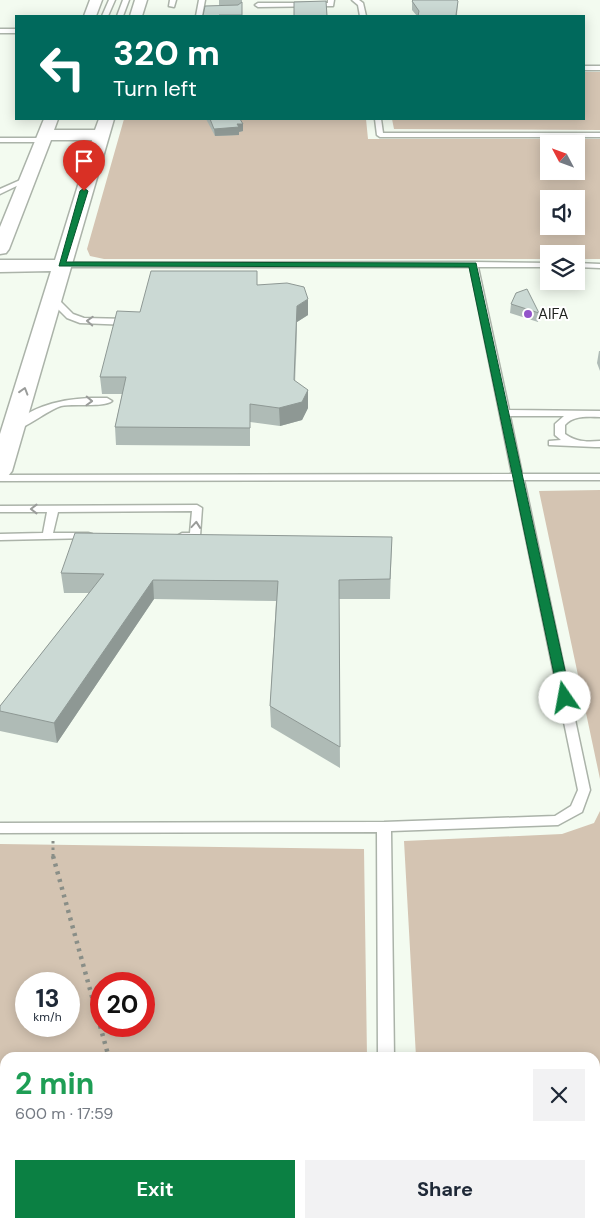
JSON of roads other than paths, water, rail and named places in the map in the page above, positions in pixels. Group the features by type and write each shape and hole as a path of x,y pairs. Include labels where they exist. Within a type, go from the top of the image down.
{"street":[{"path":"90,15 96,0"},
{"path":"136,15 141,0"},
{"path":"0,249 4,224 27,179 50,120"},
{"path":"0,471 103,127 43,137"},
{"path":"0,266 62,265"}],"lane":[{"path":"106,15 112,0"},
{"path":"120,15 126,0"},
{"path":"199,15 202,0"},
{"path":"355,0 361,4 363,15"},
{"path":"258,5 331,5"},
{"path":"200,9 210,9"},
{"path":"0,31 15,31"},
{"path":"585,68 600,68"},
{"path":"378,120 380,135 600,135"},
{"path":"0,140 43,137"},
{"path":"0,192 27,179"},
{"path":"0,828 384,827 558,820 577,809 584,790 473,264"},
{"path":"62,265 540,265"},
{"path":"585,265 600,266"},
{"path":"52,298 70,316 83,321 136,322"},
{"path":"12,429 46,407 63,401 106,401"},
{"path":"504,413 600,414"},
{"path":"579,444 569,441 560,434 560,424 565,419 586,414"},
{"path":"552,443 600,444"},
{"path":"0,478 600,477"},
{"path":"0,509 197,508 195,536 175,536"},
{"path":"46,537 53,509"},
{"path":"0,537 96,536"},
{"path":"384,827 386,1052"}],"place":[{"name":"AIFA","path":"528,314"}]}
